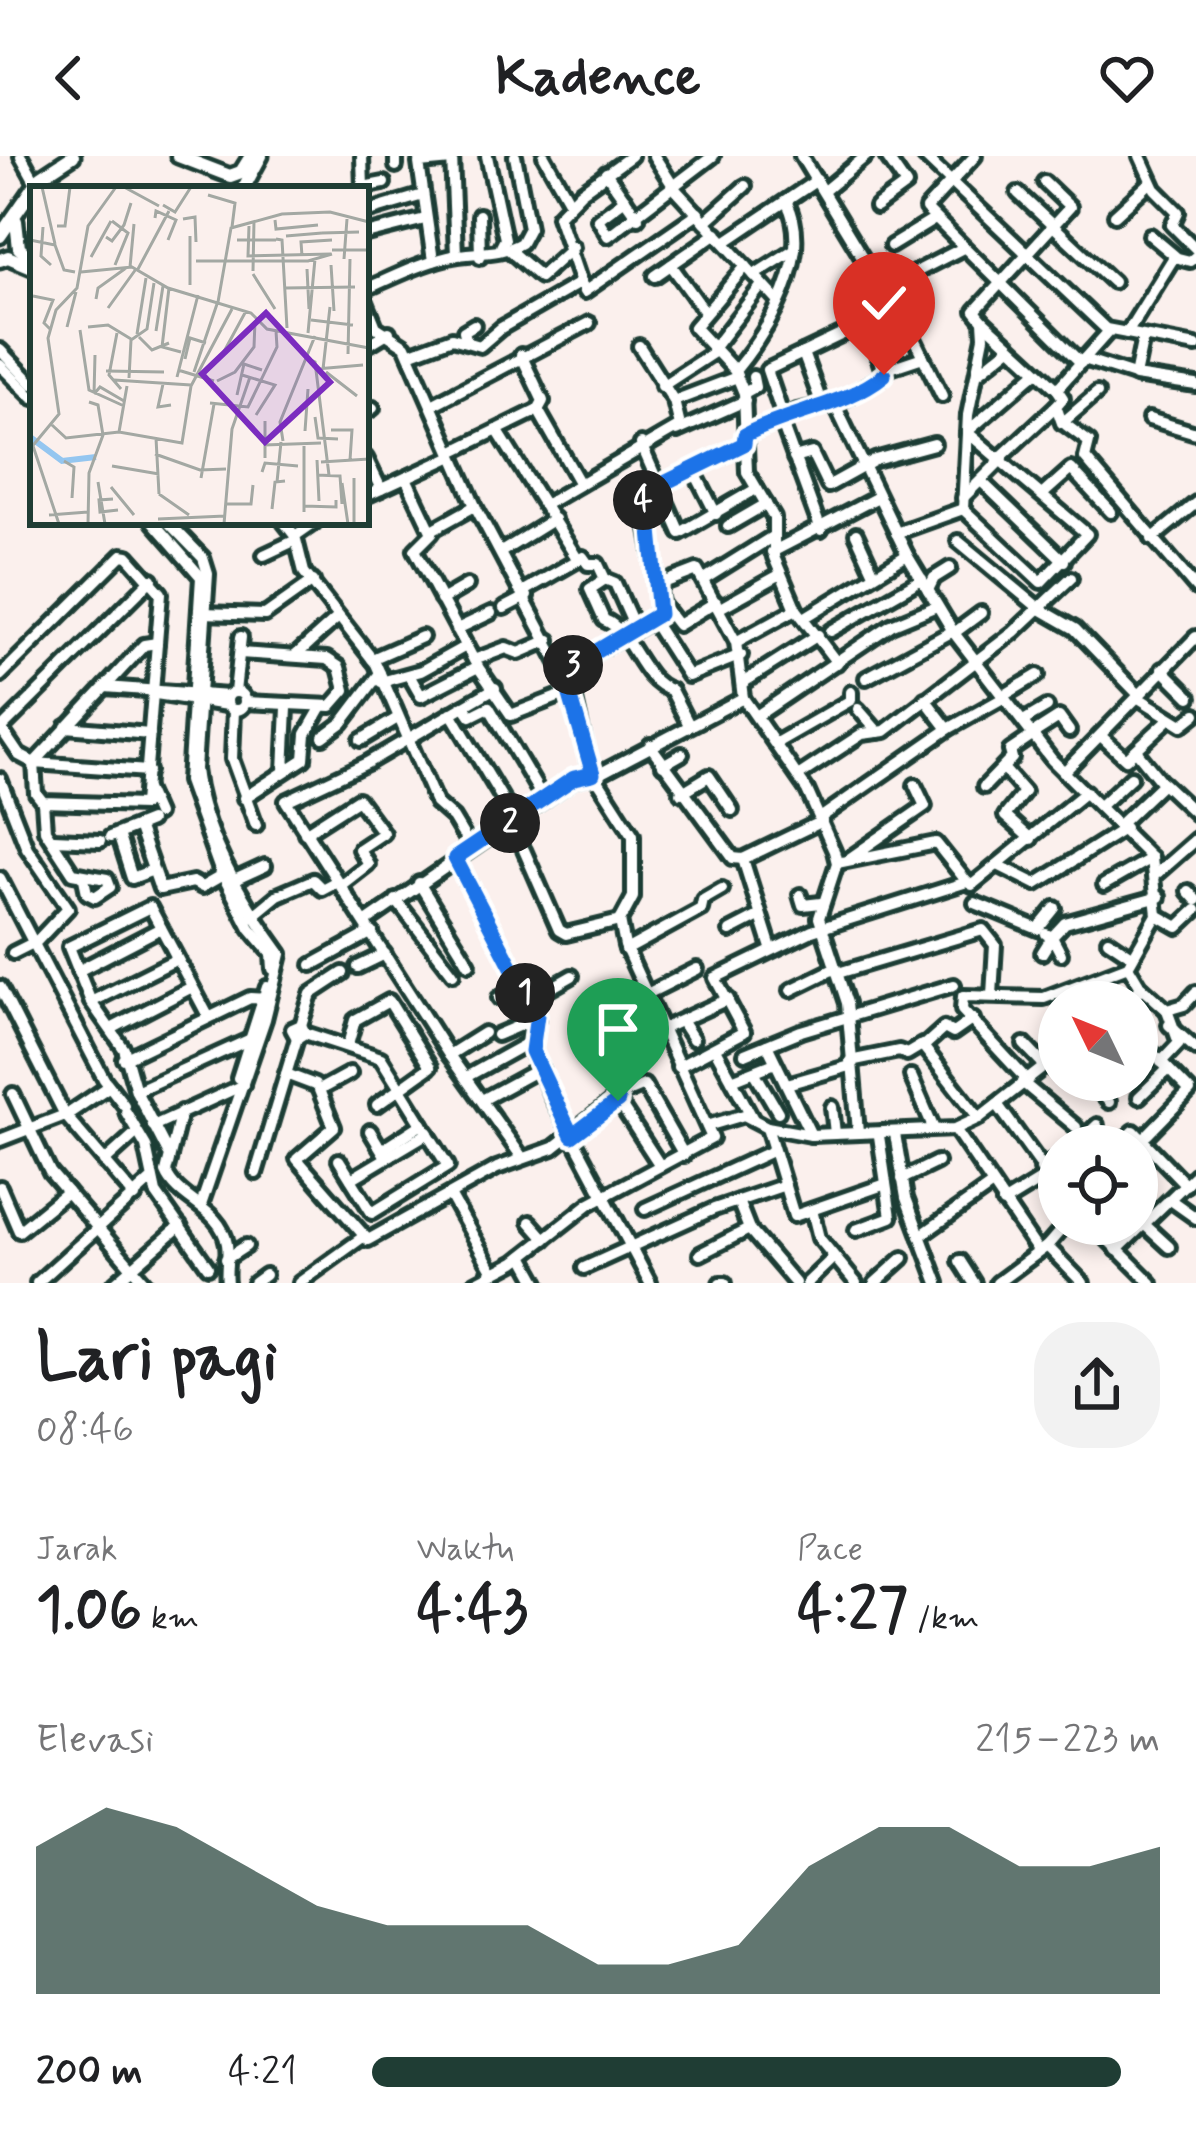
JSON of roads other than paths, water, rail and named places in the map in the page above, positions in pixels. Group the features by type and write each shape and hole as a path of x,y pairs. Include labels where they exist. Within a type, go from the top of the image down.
{"main road":[{"path":"34,186 74,156"},
{"path":"219,174 239,173 251,156"},
{"path":"245,186 262,156"},
{"path":"183,157 219,174 229,186"},
{"path":"0,236 30,193"},
{"path":"16,217 16,242 30,260"}],"street":[{"path":"21,156 36,183"},
{"path":"487,156 505,248"},
{"path":"369,288 433,261 456,255 479,257 521,243 529,228 515,156"},
{"path":"544,156 570,202"},
{"path":"631,156 560,213 587,293 745,186"},
{"path":"654,156 675,189 777,301"},
{"path":"626,200 598,219 608,236 638,218 713,156"},
{"path":"781,574 678,625 661,603 642,494 781,417 880,379 884,370 869,317 873,290 866,256 802,156"},
{"path":"655,276 866,156"},
{"path":"875,207 906,185 886,156"},
{"path":"924,156 1109,331 1196,346"},
{"path":"975,156 927,204 934,219 1082,361 1135,376 1196,385"},
{"path":"1150,235 1175,256 1190,261 1196,252 1172,225 1178,212 1151,182 1141,159 1155,156"},
{"path":"433,261 419,163 452,158 456,255"},
{"path":"606,172 638,218"},
{"path":"896,533 963,505 1002,457 1063,398 975,310 1070,207 1044,182"},
{"path":"1115,215 1151,182"},
{"path":"369,187 384,183"},
{"path":"1018,193 1113,282"},
{"path":"369,211 423,195"},
{"path":"674,401 736,374 791,279 795,224 787,203"},
{"path":"479,215 479,257"},
{"path":"369,233 425,219"},
{"path":"891,246 934,219"},
{"path":"505,248 540,277 573,248"},
{"path":"854,285 873,290 963,248"},
{"path":"794,249 705,312 694,327 736,374 744,397 747,472 774,518 772,552 800,613 837,664"},
{"path":"1127,333 1175,256"},
{"path":"671,266 705,312"},
{"path":"662,386 713,351 754,276"},
{"path":"409,354 447,339 466,339 480,346 580,282"},
{"path":"369,310 376,327 389,332 409,354 475,506 573,691 593,774 635,844 633,897 620,921 626,950 712,1142 659,1164 606,1195 523,1256 475,1283"},
{"path":"848,310 869,317"},
{"path":"926,314 908,326 942,396"},
{"path":"820,530 767,370 869,317"},
{"path":"968,432 1087,534 1041,582 963,505 968,432 983,321"},
{"path":"432,405 590,323"},
{"path":"466,339 464,332 474,325"},
{"path":"1057,389 1109,331"},
{"path":"369,344 389,332"},
{"path":"1135,376 1143,337"},
{"path":"639,346 674,401 681,422 677,431"},
{"path":"976,375 1010,347"},
{"path":"0,350 30,394"},
{"path":"802,353 820,402"},
{"path":"369,495 538,410 543,400 521,355"},
{"path":"884,370 923,357"},
{"path":"968,432 1036,372"},
{"path":"546,504 641,444 744,397 755,387 753,377"},
{"path":"1066,425 1097,393"},
{"path":"840,395 861,467 953,632 1064,772 1123,825 1150,858 1159,897 1157,915 1130,961 1055,995 963,996 960,1006 1024,1081 1074,1125"},
{"path":"1056,406 1066,425 1089,442 1085,458 1196,588"},
{"path":"538,410 580,484"},
{"path":"1149,419 1196,434"},
{"path":"499,433 578,560"},
{"path":"641,444 680,533 756,489"},
{"path":"794,458 812,453 826,486 861,467 934,444"},
{"path":"369,464 382,489"},
{"path":"693,469 716,514"},
{"path":"1043,494 1071,469 1111,512"},
{"path":"406,478 432,530"},
{"path":"981,481 1064,561"},
{"path":"772,552 878,497"},
{"path":"1153,539 1196,503"},
{"path":"728,526 766,504"},
{"path":"475,506 432,530 414,547 441,600 476,663 516,717 573,691"},
{"path":"501,552 554,519"},
{"path":"156,525 199,562"},
{"path":"170,525 199,562 201,577 203,613 188,781 228,880 274,960 262,1017 199,1202"},
{"path":"286,525 299,563 372,658 436,803 453,818 471,848"},
{"path":"264,555 311,525"},
{"path":"856,534 874,573"},
{"path":"658,585 700,575 772,537"},
{"path":"958,541 1040,609 1075,629 1167,721 1184,725 1196,714"},
{"path":"654,549 670,545"},
{"path":"0,676 122,555 152,579 161,593 146,789 158,812 143,807 43,802"},
{"path":"652,620 688,676 907,555"},
{"path":"457,629 578,560 596,562 605,579 615,583 635,628"},
{"path":"831,631 950,568"},
{"path":"700,575 738,648 743,698 798,776 843,861"},
{"path":"798,776 862,734 878,732 925,699 1040,609 1071,578"},
{"path":"148,771 34,763 19,755 1,728 152,579"},
{"path":"605,579 590,591 607,623 614,623 658,685 674,693 689,725"},
{"path":"203,613 271,614 313,581"},
{"path":"441,600 466,585"},
{"path":"563,671 652,620 661,603"},
{"path":"758,715 891,625 937,605"},
{"path":"866,678 980,613"},
{"path":"295,656 334,620"},
{"path":"744,682 818,635"},
{"path":"241,637 232,759 256,825"},
{"path":"1064,772 1196,637"},
{"path":"316,638 327,659"},
{"path":"372,658 422,638"},
{"path":"410,675 421,696 506,648 519,653 549,640"},
{"path":"84,879 69,867 44,826 34,763 144,645 157,643"},
{"path":"323,737 343,722 380,678 410,675 466,646"},
{"path":"105,687 287,708 322,708 339,700 345,690 339,667 327,659 240,653"},
{"path":"1162,669 1190,698"},
{"path":"650,745 727,854 743,859 821,820 948,729 1038,675"},
{"path":"495,688 410,738 288,797 305,833 449,1055 521,1156"},
{"path":"776,742 851,700 851,692"},
{"path":"312,965 369,927 418,883 574,778 593,774 743,698"},
{"path":"925,699 948,729"},
{"path":"464,706 471,716 489,707 544,800"},
{"path":"1025,720 1046,707"},
{"path":"284,771 287,708"},
{"path":"244,798 308,754 306,734 322,708"},
{"path":"858,709 878,732"},
{"path":"451,713 515,820"},
{"path":"984,787 1012,758 1010,751 1059,717 1069,731"},
{"path":"361,740 396,719"},
{"path":"1102,737 1124,759 1167,721"},
{"path":"66,727 151,734"},
{"path":"1137,752 1194,809"},
{"path":"663,765 682,754"},
{"path":"1003,768 1024,792 1006,815 1031,838"},
{"path":"681,794 709,776 732,810"},
{"path":"1101,805 1131,777"},
{"path":"0,779 27,848 68,908 37,941 13,953"},
{"path":"998,865 1036,884 1123,825 1165,784"},
{"path":"857,1132 848,1016 821,930 824,897 843,861 925,806 915,785"},
{"path":"678,1067 744,1032 716,978 771,948 969,883 1086,792"},
{"path":"250,919 289,888 313,880 322,889 339,883 368,864 359,849 383,833 358,799 305,833"},
{"path":"54,838 109,837 150,821"},
{"path":"139,829 162,889 193,882 202,886 265,866"},
{"path":"109,837 132,878 153,870"},
{"path":"1155,874 1196,839"},
{"path":"843,861 936,843 969,883 980,930 994,945 992,995"},
{"path":"524,850 559,930 566,934 620,921"},
{"path":"455,858 530,1000 537,1018 531,1041 572,1136 650,1283"},
{"path":"1104,885 1150,858"},
{"path":"743,859 771,948"},
{"path":"0,878 37,941 108,1087 125,1108 148,1153 150,1181 208,1267"},
{"path":"418,883 469,964"},
{"path":"626,950 700,908 703,900 722,889"},
{"path":"1042,953 1065,923 1159,897"},
{"path":"396,900 453,974"},
{"path":"975,903 1052,937 1061,954"},
{"path":"169,1153 136,1091 111,1029 92,1001 71,945 148,907 208,1016"},
{"path":"0,915 18,908"},
{"path":"1037,929 1055,908"},
{"path":"1157,915 1175,927 1196,910"},
{"path":"730,931 759,916"},
{"path":"1090,916 1094,931"},
{"path":"78,971 161,928"},
{"path":"791,990 837,970 980,930"},
{"path":"1108,940 1130,961 1139,981"},
{"path":"358,967 386,954"},
{"path":"92,1001 177,959"},
{"path":"645,995 698,969"},
{"path":"256,1173 314,991 343,974"},
{"path":"530,1000 572,976"},
{"path":"745,1054 848,1016 954,985"},
{"path":"499,998 521,986"},
{"path":"0,987 68,1114 136,1197"},
{"path":"111,1029 192,987"},
{"path":"1167,1010 1196,992"},
{"path":"124,1059 250,998 267,999"},
{"path":"660,1030 728,999"},
{"path":"348,1045 358,1018 391,1002 430,1067 377,1105"},
{"path":"1158,1002 1167,1010 1179,1043 1158,1073"},
{"path":"262,1017 381,1058 447,1168 358,1223"},
{"path":"449,1055 537,1018"},
{"path":"787,1084 899,1051 904,1054 924,1046 941,1023 953,1033 973,1019"},
{"path":"682,1022 693,1039"},
{"path":"1169,1025 1196,1049"},
{"path":"136,1091 255,1036"},
{"path":"466,1077 531,1041"},
{"path":"767,1045 811,1135"},
{"path":"1024,1045 1038,1059"},
{"path":"924,1046 979,1118"},
{"path":"715,1049 753,1119"},
{"path":"1157,1125 1189,1094 1158,1058"},
{"path":"732,1080 776,1064"},
{"path":"484,1099 541,1068"},
{"path":"707,1126 744,1115 767,1127 811,1135 857,1132 879,1136 955,1129 979,1118 1038,1071"},
{"path":"755,1072 778,1112"},
{"path":"350,1073 319,1090 334,1127 298,1157 363,1237 371,1239 521,1156 538,1156 572,1136 620,1095 648,1086 684,1155"},
{"path":"286,1074 315,1085"},
{"path":"911,1076 934,1129"},
{"path":"153,1126 239,1086"},
{"path":"0,1140 68,1114 108,1087"},
{"path":"14,1094 46,1166 146,1283"},
{"path":"618,1101 659,1164"},
{"path":"997,1103 1038,1163"},
{"path":"832,1107 835,1133"},
{"path":"181,1112 169,1153 170,1181 199,1202 226,1239 227,1283"},
{"path":"767,1127 794,1216 886,1184"},
{"path":"352,1179 425,1128"},
{"path":"955,1129 1003,1203 1042,1248 1083,1283"},
{"path":"370,1131 385,1155"},
{"path":"104,1162 136,1133"},
{"path":"896,1134 902,1179 938,1283"},
{"path":"856,1230 891,1216 879,1136"},
{"path":"645,1209 772,1151"},
{"path":"1158,1155 1186,1184"},
{"path":"340,1160 372,1213"},
{"path":"902,1179 937,1162"},
{"path":"1158,1213 1196,1174"},
{"path":"1003,1203 1038,1177"},
{"path":"38,1283 150,1181"},
{"path":"584,1268 738,1201 785,1186"},
{"path":"920,1236 991,1186"},
{"path":"2,1196 15,1227 26,1228 67,1192"},
{"path":"450,1195 493,1272"},
{"path":"738,1201 749,1229 794,1283"},
{"path":"1172,1201 1196,1218"},
{"path":"812,1210 819,1238 856,1283"},
{"path":"530,1222 545,1239"},
{"path":"116,1283 180,1226"},
{"path":"700,1254 749,1229"},
{"path":"299,1283 363,1237"},
{"path":"1158,1237 1169,1247"},
{"path":"997,1283 1045,1245"},
{"path":"1113,1245 1145,1281"},
{"path":"1117,1250 1123,1245"},
{"path":"226,1259 247,1246"},
{"path":"523,1256 538,1283"},
{"path":"806,1283 833,1258"},
{"path":"875,1283 903,1258"},
{"path":"960,1261 974,1283"}]}
